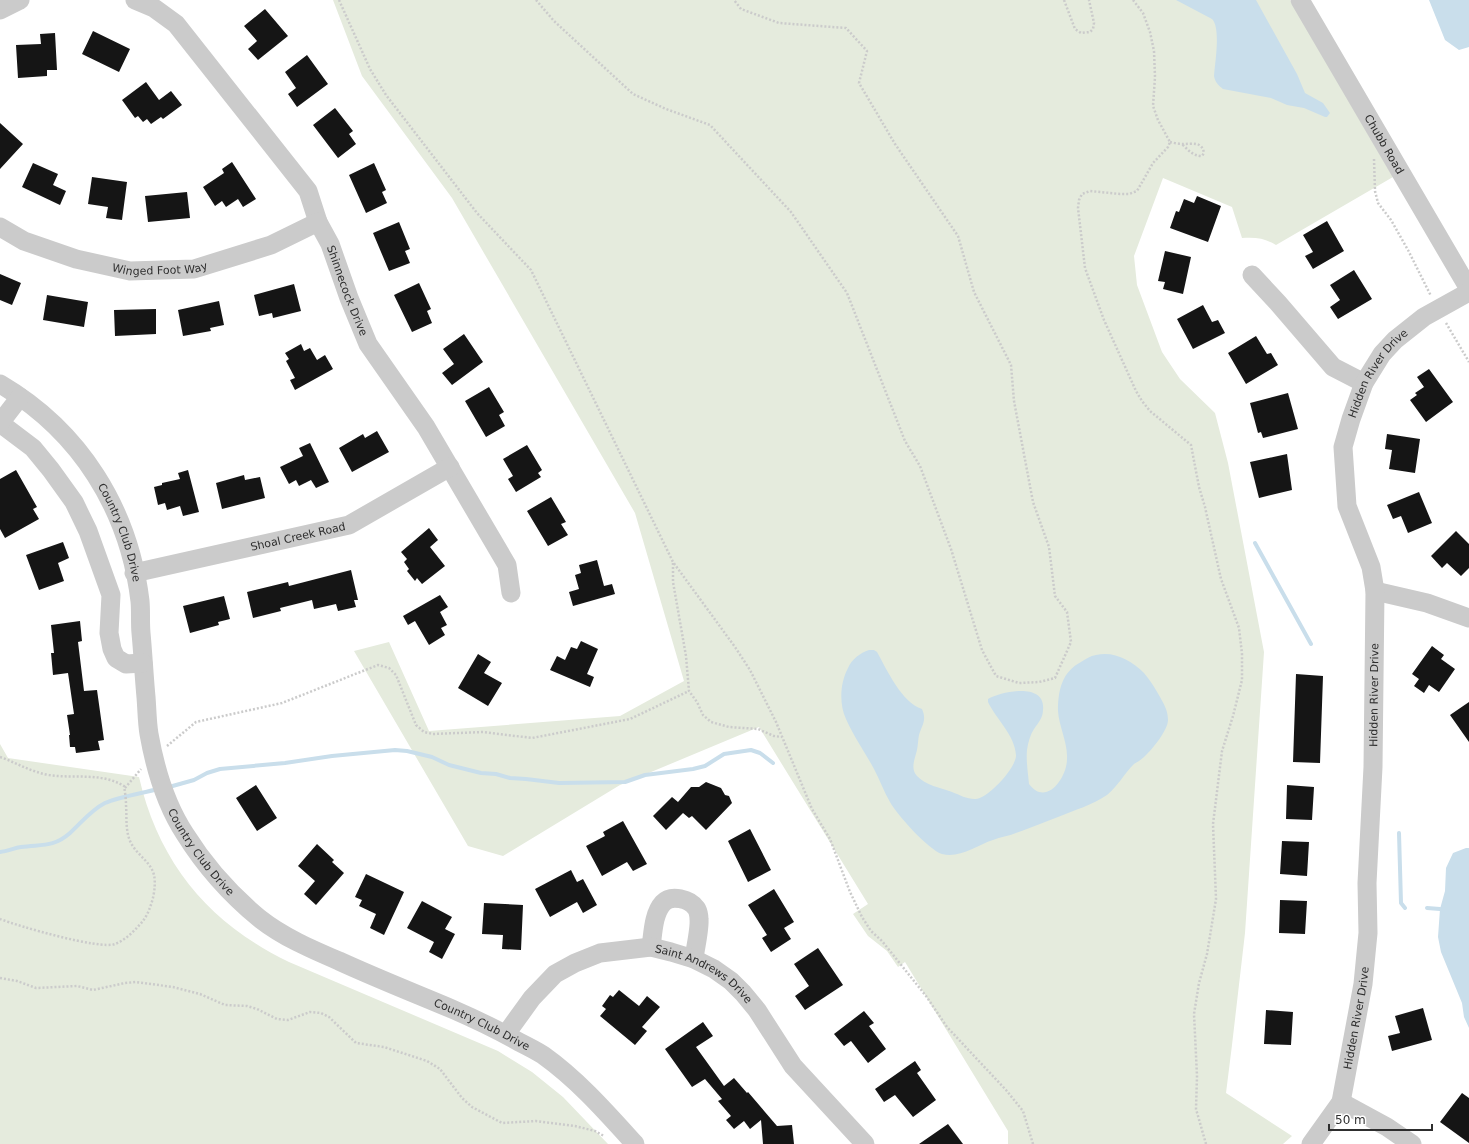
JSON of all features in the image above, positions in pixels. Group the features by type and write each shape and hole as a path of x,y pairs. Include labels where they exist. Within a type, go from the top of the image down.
{"street":[{"path":"0,10 20,0"},
{"name":"Shinnecock Drive","path":"134,0 155,4 176,24 308,191 318,222 330,244 349,298 368,344 426,426 507,565 511,593"},
{"name":"Chubb Road","path":"1300,0 1469,289"},
{"name":"Winged Foot Way","path":"0,228 24,241 76,259 130,271 194,269 272,245 318,222"},
{"path":"1252,275 1333,367 1364,383"},
{"name":"Hidden River Drive","path":"1311,1144 1341,1102 1363,984 1368,933 1376,591 1371,567 1347,506 1343,447 1364,383 1382,354 1409,328 1438,309 1469,292"},
{"name":"Country Club Drive","path":"0,384 20,397 53,424 79,451 112,502 122,529 140,601 143,663 149,732 155,757 168,801 184,832 205,864 230,892 260,919 284,936 312,950 472,1018 506,1034 542,1054 577,1083 635,1144"},
{"path":"20,397 0,423 33,448 74,502 88,531 111,596 109,633 112,649 116,658 126,664 143,663"},
{"name":"Shoal Creek Road","path":"134,573 349,525 450,468"},
{"path":"1376,591 1427,603 1469,618"},
{"path":"651,947 655,922 658,911 663,902 674,898 688,901 697,908 699,920 694,959"},
{"name":"Saint Andrews Drive","path":"506,1034 532,998 555,974 575,963 600,953 651,947 694,959 714,969 743,993 757,1010 794,1066 865,1144"},
{"path":"1341,1102 1387,1127 1412,1144"}],"path":[{"path":"339,0 370,69 386,95 477,212 531,270 673,562 750,670 782,738 812,809 830,839 850,892 862,917 871,931 882,941 926,996 947,1027 1024,1111 1033,1144"},
{"path":"536,0 554,21 633,94 666,109 710,124 791,212 847,293 905,441 920,466 951,549 982,650 996,676 1019,683 1038,682 1055,678 1071,642 1067,612 1055,596 1049,547 1033,502 1014,401 1011,365 974,292 958,236 895,144 859,83 867,51 846,28 779,23 741,8 734,0"},
{"path":"1064,0 1075,29 1081,33 1090,32 1094,29 1089,0"},
{"path":"1133,0 1143,13 1150,32 1154,51 1155,77 1153,106 1158,120 1170,142"},
{"path":"1170,142 1182,144 1193,143 1200,145 1204,153 1202,156 1198,156 1190,152 1182,144"},
{"path":"1170,142 1168,147 1153,162 1137,191 1129,194 1090,191 1082,194 1079,200 1078,208 1085,268 1104,320 1136,391 1150,411 1191,445 1221,579 1239,628 1242,680 1222,751 1213,824 1216,899 1207,954 1199,983 1194,1014 1196,1110 1206,1144"},
{"path":"1373,155 1375,190 1378,203 1391,220 1438,309 1469,362"},
{"path":"673,562 673,582 686,656 689,691 697,702 703,715 711,722 730,727 758,729 782,738"},
{"path":"0,919 43,933 102,946 114,945 127,937 139,926 147,915 155,886 154,874 131,844 126,830 125,788 142,768 196,722 282,703 378,665 389,668 396,675 416,725 424,732 433,734 482,732 532,738 630,719 689,691"},
{"path":"0,757 34,772 51,775 103,778 115,781 125,788"},
{"path":"0,978 17,981 36,988 76,986 94,990 136,982 173,986 200,994 225,1005 247,1006 257,1009 277,1019 288,1020 310,1012 320,1013 329,1017 356,1043 384,1047 427,1061 440,1069 462,1098 472,1107 502,1123 536,1121 575,1126 595,1131 606,1136"}],"shaded area":[{"path":"333,0 1290,0 1393,177 1276,245 1260,238 1242,238 1232,207 1163,178 1134,256 1137,285 1162,352 1180,379 1215,413 1228,463 1264,652 1245,933 1226,1093 1292,1136 1283,1144 1008,1144 1008,1131 905,962 898,967 887,951 868,936 853,914 868,904 759,727 620,785 503,856 468,846 354,651 389,642 429,731 620,716 684,681 635,513 452,198 362,76"},
{"path":"0,744 8,758 139,777 148,808 160,837 174,864 192,888 212,910 235,929 261,947 289,962 498,1051 532,1072 563,1097 608,1144 0,1144"}],"water":[{"path":"1176,0 1256,0 1297,74 1305,93 1323,103 1330,113 1327,117 1304,108 1287,105 1271,98 1223,89 1217,83 1214,76 1217,46 1215,23 1212,19"},
{"path":"1429,0 1469,0 1469,47 1459,50 1445,40"},
{"path":"869,650 874,650 877,652 890,676 902,693 915,706 922,709 924,719 919,735 914,763 915,773 920,779 929,784 963,797 975,799 987,794 994,789 1007,774 1015,760 1015,748 1009,734 988,702 988,699 1003,693 1022,691 1031,692 1038,695 1042,701 1042,716 1031,734 1027,750 1029,784 1036,790 1042,792 1048,791 1054,787 1063,774 1067,759 1066,747 1058,711 1062,682 1069,671 1092,656 1109,654 1122,658 1139,668 1150,681 1163,702 1166,708 1168,720 1163,734 1151,750 1134,764 1114,788 1101,799 1077,810 1022,831 987,842 968,851 955,855 942,854 929,846 906,823 894,808 846,719 841,700 845,674 854,659"},
{"path":"1469,848 1469,1028 1464,1017 1462,1003 1441,952 1438,937 1440,909 1445,891 1446,868 1453,853"}],"building":[{"path":"265,9 288,36 258,60 248,49 257,41 244,26"},
{"path":"93,31 130,49 119,72 82,54"},
{"path":"55,33 57,70 47,70 47,76 18,78 16,45 41,44 40,34"},
{"path":"307,55 328,84 297,107 288,94 296,88 285,72"},
{"path":"146,82 159,100 171,91 182,105 163,119 161,117 151,124 147,119 143,122 138,116 135,118 122,100"},
{"path":"335,108 353,131 349,134 356,144 338,158 313,125"},
{"path":"0,123 23,144 0,169"},
{"path":"232,162 256,199 243,207 238,199 226,207 222,201 215,206 203,187 224,173 222,169"},
{"path":"33,163 58,174 53,185 66,191 60,205 22,187"},
{"path":"374,163 386,190 382,192 387,203 366,213 349,175"},
{"path":"92,177 127,182 122,220 106,218 108,207 88,204"},
{"path":"187,192 190,218 148,222 145,196"},
{"path":"1197,196 1221,206 1208,242 1170,228 1176,211 1179,212 1184,199 1194,203"},
{"path":"1327,221 1344,251 1313,269 1305,256 1313,252 1303,235"},
{"path":"399,222 410,249 405,251 410,263 389,271 373,233"},
{"path":"1165,251 1191,257 1183,294 1163,289 1165,282 1158,281"},
{"path":"1354,270 1372,299 1338,319 1330,307 1340,300 1330,285"},
{"path":"0,274 21,283 12,305 0,300"},
{"path":"419,283 431,309 427,311 432,323 412,332 394,295"},
{"path":"294,284 301,311 273,318 272,313 259,316 254,295"},
{"path":"47,295 88,302 84,327 43,320"},
{"path":"219,301 224,325 210,328 211,331 183,336 178,310"},
{"path":"1203,305 1212,322 1218,320 1225,333 1193,349 1177,319"},
{"path":"156,309 156,334 115,336 114,310"},
{"path":"464,334 483,362 452,385 442,373 454,364 443,349"},
{"path":"1256,336 1267,354 1271,353 1278,365 1246,384 1228,353"},
{"path":"301,344 304,351 310,348 317,360 325,355 333,369 295,390 290,380 295,378 286,361 289,359 285,353"},
{"path":"1429,369 1453,402 1426,422 1410,400 1417,395 1415,393 1424,387 1417,377"},
{"path":"489,387 504,412 499,415 505,426 486,437 465,401"},
{"path":"1288,393 1298,429 1263,438 1261,432 1258,433 1250,403"},
{"path":"377,431 389,452 352,472 339,448 363,434 365,438"},
{"path":"1387,434 1420,439 1415,473 1389,469 1392,450 1385,449"},
{"path":"310,443 329,482 316,488 311,480 299,486 296,480 289,484 280,467 303,456 299,448"},
{"path":"527,445 542,470 538,473 541,477 516,492 508,479 513,476 503,459"},
{"path":"1287,454 1292,490 1259,498 1250,462"},
{"path":"16,470 37,507 33,509 39,519 5,538 0,529 0,479"},
{"path":"188,470 199,512 183,516 180,506 167,510 165,503 158,505 154,487 162,485 162,483 180,479 178,473"},
{"path":"244,475 245,480 260,477 265,498 222,509 216,483"},
{"path":"1419,492 1432,523 1408,533 1401,516 1393,519 1387,505"},
{"path":"551,497 566,522 561,524 568,535 548,546 527,511"},
{"path":"429,528 438,540 430,547 445,566 422,584 417,578 415,581 407,571 409,569 404,562 407,559 401,552"},
{"path":"1456,531 1469,544 1469,568 1461,576 1447,563 1442,568 1431,556"},
{"path":"63,542 69,558 58,563 64,581 39,590 26,555"},
{"path":"597,560 604,586 612,584 615,594 573,606 569,592 579,589 575,575 581,573 579,565"},
{"path":"351,570 358,600 354,600 356,607 338,611 336,604 314,609 312,600 280,608 281,611 253,618 247,592 288,582 289,586"},
{"path":"440,595 448,607 440,612 447,625 441,628 445,635 429,645 415,621 408,625 403,616"},
{"path":"224,596 230,619 218,622 219,625 190,633 183,606"},
{"path":"80,621 82,641 78,642 84,691 97,690 104,740 98,741 100,750 76,753 75,747 70,747 67,715 74,714 68,673 53,675 51,653 54,653 51,625"},
{"path":"581,641 598,649 587,674 594,677 590,687 550,670 557,656 565,660 571,647 577,649"},
{"path":"1432,646 1444,655 1441,659 1455,669 1439,692 1429,685 1424,693 1414,686 1419,679 1412,674"},
{"path":"478,654 491,662 484,673 502,683 488,706 458,688"},
{"path":"1296,674 1323,676 1320,763 1293,762"},
{"path":"1469,702 1469,742 1450,715"},
{"path":"706,782 721,788 725,795 729,796 732,803 706,830 692,816 689,818 683,813 666,830 653,816 672,797 678,802 691,787 699,787"},
{"path":"256,785 277,818 257,831 236,798"},
{"path":"1287,785 1314,787 1312,820 1286,819"},
{"path":"623,821 647,864 633,871 627,862 602,876 586,846 605,836 603,832"},
{"path":"750,829 771,870 748,882 728,841"},
{"path":"1282,841 1309,842 1307,876 1280,874"},
{"path":"317,844 334,860 332,862 344,873 316,905 304,894 315,881 298,866"},
{"path":"571,870 577,882 583,879 597,905 583,913 577,902 550,917 535,889"},
{"path":"366,874 404,892 384,935 370,928 376,914 359,906 362,900 355,897"},
{"path":"774,889 794,922 784,928 791,939 771,952 762,938 767,935 748,905"},
{"path":"1280,900 1307,901 1305,934 1279,933"},
{"path":"422,901 452,917 445,929 455,934 442,959 429,952 434,942 407,928"},
{"path":"484,903 523,905 521,950 502,949 503,935 482,934"},
{"path":"818,948 843,985 805,1010 795,996 809,986 794,964"},
{"path":"619,990 639,1006 647,996 660,1007 642,1027 647,1031 635,1045 600,1016 606,1009 602,1006 610,995 613,997"},
{"path":"1423,1008 1432,1040 1392,1051 1388,1036 1400,1033 1395,1016"},
{"path":"1266,1010 1293,1012 1291,1045 1264,1044"},
{"path":"864,1011 874,1023 869,1026 886,1049 868,1063 851,1041 844,1046 834,1034"},
{"path":"703,1022 713,1036 696,1047 724,1086 734,1078 777,1126 792,1125 794,1144 763,1144 761,1120 750,1129 744,1121 734,1129 726,1120 731,1116 718,1101 722,1099 705,1079 692,1087 665,1049"},
{"path":"915,1061 921,1070 917,1073 936,1100 913,1117 895,1095 884,1102 875,1089"},
{"path":"1462,1093 1469,1098 1469,1143 1440,1122"},
{"path":"948,1124 963,1144 919,1144"}],"waterway":[{"path":"1255,543 1311,644"},
{"path":"169,787 194,780 207,773 220,769 395,750 407,751 432,757 449,765 481,773 496,774 510,778 559,783 625,782 645,775 705,766 724,754 751,750 760,753 773,763"},
{"path":"0,852 58,841 70,833 95,809 105,803 158,789"},
{"path":"1399,833 1401,903 1405,908"},
{"path":"1427,908 1440,909"}]}
